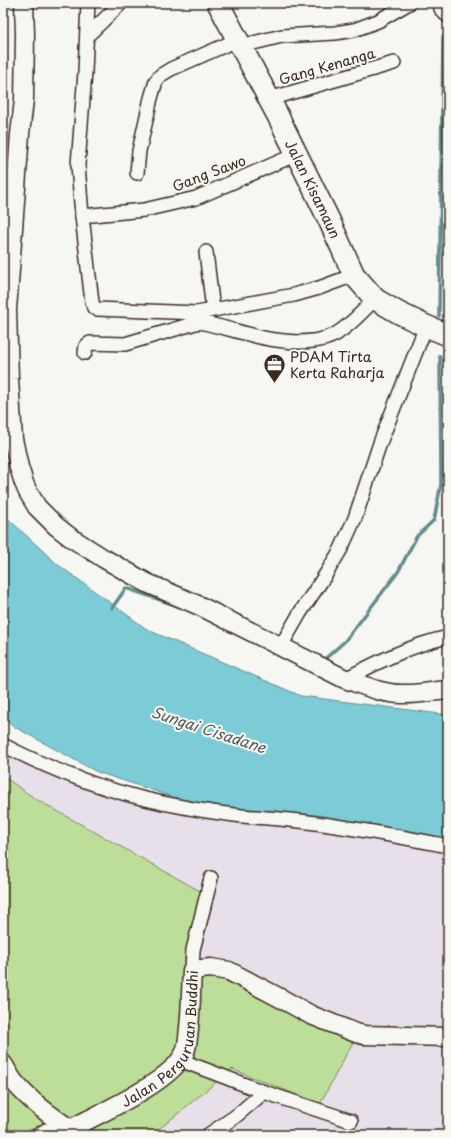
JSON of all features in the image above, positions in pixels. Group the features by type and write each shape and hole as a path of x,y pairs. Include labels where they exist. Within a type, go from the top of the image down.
{"main road":[{"name":"Jalan Kisamaun","path":"218,3 297,154 354,275 375,299 399,313 448,335"}],"street":[{"path":"24,3 24,100 7,310 9,379 13,439 24,483 37,507 56,526 79,542 147,583 200,606 345,679 370,688 396,694 448,690"},
{"path":"88,3 86,72 78,165 82,216 92,302 94,308 198,318 245,334 290,341 313,341 324,339 336,334 348,325 375,299"},
{"path":"87,36 121,3"},
{"path":"137,173 141,142 151,98 158,78 161,75 171,69 239,43 282,36 335,33 354,30 378,21 409,3"},
{"path":"439,3 442,11 448,16"},
{"name":"Gang Kenanga","path":"269,99 394,63"},
{"name":"Gang Sawo","path":"82,216 144,210 196,198 297,154"},
{"path":"206,252 213,310"},
{"path":"85,353 86,346 90,343 124,344 198,318 213,310 294,295 319,288 354,275"},
{"path":"281,646 300,613 326,574 350,531 380,443 426,326"},
{"path":"345,679 403,651 424,643 448,637"},
{"path":"3,745 40,763 95,784 140,798 240,816 307,821 448,846"},
{"path":"192,970 193,950 211,878"},
{"name":"Jalan Perguruan Buddhi","path":"73,1132 167,1074 180,1060 185,1052 188,1040 192,970 211,968 229,971 311,1015 356,1033 364,1035 448,1037"},
{"path":"180,1060 264,1092 351,1121"},
{"path":"3,1064 14,1082 28,1096 73,1132"},
{"path":"208,1135 236,1116 264,1092"},
{"path":"38,1135 46,1130 73,1132"}],"shaded area":[{"path":"3,732 26,751 123,800 232,819 448,848 448,1135 152,1135 232,1069 320,1104 308,1022 187,962 34,798 3,776"}],"green space":[{"path":"3,776 34,798 207,895 187,962 308,1022 354,1040 320,1104 232,1069 152,1135 3,1135"}],"water":[{"name":"Sungai Cisadane","path":"3,514 57,564 148,630 301,696 448,715 448,840 222,813 97,772 11,725 3,717"}],"waterway":[{"path":"439,316 443,37"},
{"path":"326,658 345,641 398,572 417,536 434,520 441,484 440,356"},
{"path":"112,608 126,588 178,606"}],"place":[{"name":"PDAM Tirta Kerta Raharja","path":"275,384"}]}
